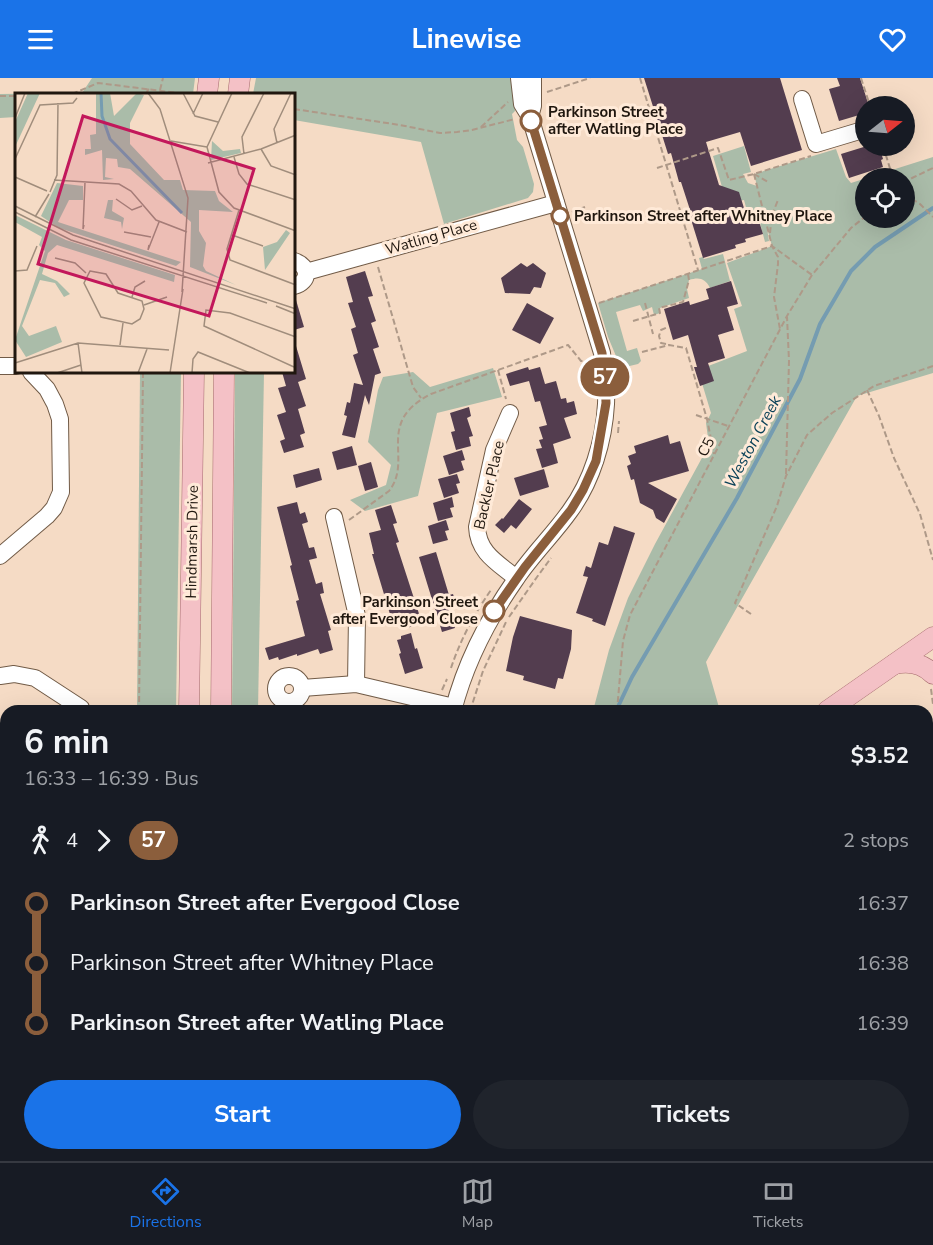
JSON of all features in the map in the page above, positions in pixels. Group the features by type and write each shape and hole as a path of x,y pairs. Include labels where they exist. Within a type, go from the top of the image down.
{"main road":[{"path":"207,93 209,78"},
{"path":"238,93 240,78"},
{"name":"Hindmarsh Drive","path":"189,705 194,374"},
{"name":"Hindmarsh Drive","path":"221,705 224,374"},
{"path":"836,705 933,640"},
{"path":"895,664 906,661 917,664 928,669 931,679"}],"street":[{"path":"519,78 527,95"},
{"path":"455,705 461,683 494,611 516,578 571,510 583,490 596,461 606,403 602,353 556,203 524,118 522,104 533,78"},
{"path":"802,99 816,144 855,132"},
{"name":"Watling Place","path":"296,285 302,283 305,278 300,267 374,253 556,203"},
{"path":"0,556 47,516 54,508 61,492 60,419 47,389 33,374"},
{"name":"Backler Place","path":"510,413 494,450 477,527 478,537 485,551 516,578"},
{"path":"335,523 357,616 356,684"},
{"path":"0,676 14,674 34,678 76,705"},
{"path":"302,688 356,684 443,705"}],"path":[{"path":"98,83 101,78"},
{"path":"160,90 163,78"},
{"path":"481,128 514,96 540,94 590,78"},
{"path":"640,78 698,270"},
{"path":"861,78 867,96"},
{"path":"74,93 98,83 180,93"},
{"path":"146,93 149,88"},
{"path":"296,109 440,133 481,128 524,118"},
{"path":"657,168 718,148 729,180 754,174 768,182"},
{"path":"915,177 933,168"},
{"path":"754,174 769,236 778,257 774,297 780,330"},
{"path":"769,236 772,215 778,200"},
{"path":"915,201 933,217"},
{"name":"C5","path":"618,705 623,641 630,615 787,316 812,275 855,225"},
{"path":"598,303 772,246"},
{"path":"772,246 812,275"},
{"path":"374,253 412,387 422,399"},
{"path":"633,321 660,313 659,308 683,302 689,280 688,274"},
{"path":"645,303 653,334"},
{"path":"786,476 789,361 787,316"},
{"path":"668,327 661,330 659,336 661,343 686,348 707,419 714,454"},
{"path":"335,523 389,491 394,485 398,471 398,430 406,414 422,399 568,345 581,361 591,361"},
{"path":"642,352 669,345"},
{"path":"751,614 735,603 777,506 786,476 807,435 832,413 867,390 933,366"},
{"path":"498,370 510,413"},
{"path":"139,705 143,374"},
{"path":"867,390 894,458 920,513 933,560"},
{"path":"696,415 728,426"},
{"path":"451,669 458,648 491,590"},
{"path":"437,703 447,679"},
{"path":"931,679 933,704"}],"green space":[{"path":"92,78 195,78 193,93 82,93"},
{"path":"256,78 512,78 515,111 512,114 517,140 523,147 534,184 533,192 528,198 444,224 421,142 296,120 296,93 253,93"},
{"path":"0,94 15,94 15,117 0,118"},
{"path":"744,146 751,172 743,174 748,183 757,186 754,174 836,149 846,177 851,183 855,182 855,228 915,228 915,168 898,168 933,157 933,373 857,396 706,662 718,705 595,705 609,650 628,598 709,445 706,423 711,413 698,370 747,351 734,309 742,306 727,263 772,246 767,228 769,241 765,242 759,219 750,222 744,200 739,201 722,187 713,156"},
{"path":"723,254 730,281 710,288 701,279 689,280 687,289 689,298 660,308 660,313 654,315 652,307 643,311 640,305 616,312 627,351 637,348 641,361 638,364 621,368 608,337 598,303 702,269 699,258 704,259"},
{"path":"493,368 502,397 437,413 418,496 365,511 350,500 386,485 391,465 368,442 378,390 383,377 413,372 430,387"},
{"path":"140,374 181,374 176,705 137,705"},
{"path":"235,374 264,374 258,705 232,705"}],"building":[{"path":"644,78 780,78 802,150 751,166 740,132 706,142 719,185 739,192 748,221 758,218 763,234 745,239 746,242 735,245 736,248 703,258 681,182 679,182 671,153 668,154"},
{"path":"837,78 860,78 866,96 855,96 855,116 839,121 829,89 840,86"},
{"path":"855,150 855,156 882,156 883,167 855,168 855,176 849,178 841,154"},
{"path":"521,263 527,267 533,263 546,273 541,288 534,287 530,294 505,293 501,278"},
{"path":"365,271 373,296 368,297 376,321 371,323 379,347 373,349 381,373 375,375 369,405 365,395 355,438 342,435 347,416 344,415 347,402 350,403 354,383 363,385 353,355 358,353 351,329 356,327 348,303 353,302 346,277"},
{"path":"731,281 738,304 727,307 734,330 718,335 725,358 708,363 714,381 700,386 688,335 673,340 664,309 689,301 690,305 709,299 706,289"},
{"path":"296,300 304,327 296,329"},
{"path":"527,303 554,318 540,344 512,330"},
{"path":"296,346 306,379 298,382 306,406 298,409 305,433 300,435 304,447 284,453 280,441 285,439 277,415 286,412 278,388 286,386 283,374 296,374"},
{"path":"528,367 529,370 540,367 545,384 556,381 561,399 566,398 567,403 574,401 577,414 564,418 571,438 553,444 558,463 542,468 536,449 542,448 539,440 543,439 539,427 547,425 540,401 535,402 529,381 510,386 506,374"},
{"path":"469,407 471,416 467,418 473,436 469,437 471,446 456,450 451,432 455,431 450,413"},
{"path":"668,435 670,444 680,441 689,471 648,483 677,499 664,523 656,518 653,510 640,503 634,479 631,480 627,466 631,464 628,456 636,453 634,446"},
{"path":"352,446 357,465 337,470 332,452"},
{"path":"462,450 465,460 461,461 464,470 449,475 443,456"},
{"path":"371,462 378,487 365,491 358,466"},
{"path":"319,468 322,480 296,488 293,475"},
{"path":"544,469 549,487 520,496 514,478"},
{"path":"457,474 460,483 456,484 459,493 444,498 438,479"},
{"path":"452,497 454,507 450,508 453,517 438,521 433,503"},
{"path":"519,499 532,509 516,529 511,525 504,533 495,525 503,519"},
{"path":"297,502 300,514 305,512 308,522 302,524 309,548 314,547 317,558 309,560 316,584 322,582 324,593 320,594 331,630 328,631 333,650 320,654 318,649 297,656 297,654 279,660 278,657 269,660 265,648 305,636 296,601 299,600 290,566 292,565 277,507"},
{"path":"391,505 397,523 393,524 399,542 396,543 422,623 407,628 404,617 392,621 372,554 374,554 369,533 381,530 375,510"},
{"path":"446,520 449,530 445,531 448,540 433,544 428,526"},
{"path":"614,526 635,533 605,626 576,613 588,577 583,576 586,566 591,568 599,542 608,545"},
{"path":"436,552 449,595 453,594 457,607 449,610 455,628 442,632 419,557"},
{"path":"520,616 572,630 571,649 563,679 558,678 555,689 523,680 524,676 506,671"},
{"path":"411,633 423,668 405,674 397,640"}],"waterway":[{"name":"Weston Creek","path":"619,705 632,677 737,498 800,379 820,324 851,271 875,247 933,208"}],"bus line":[{"name":"57","path":"494,611 516,578 571,510 583,490 596,461 606,403 602,353 531,121"}],"place":[{"name":"Parkinson Street after Watling Place","path":"531,121"},
{"name":"Parkinson Street after Whitney Place","path":"560,216"},
{"name":"Parkinson Street after Evergood Close","path":"494,611"}]}
